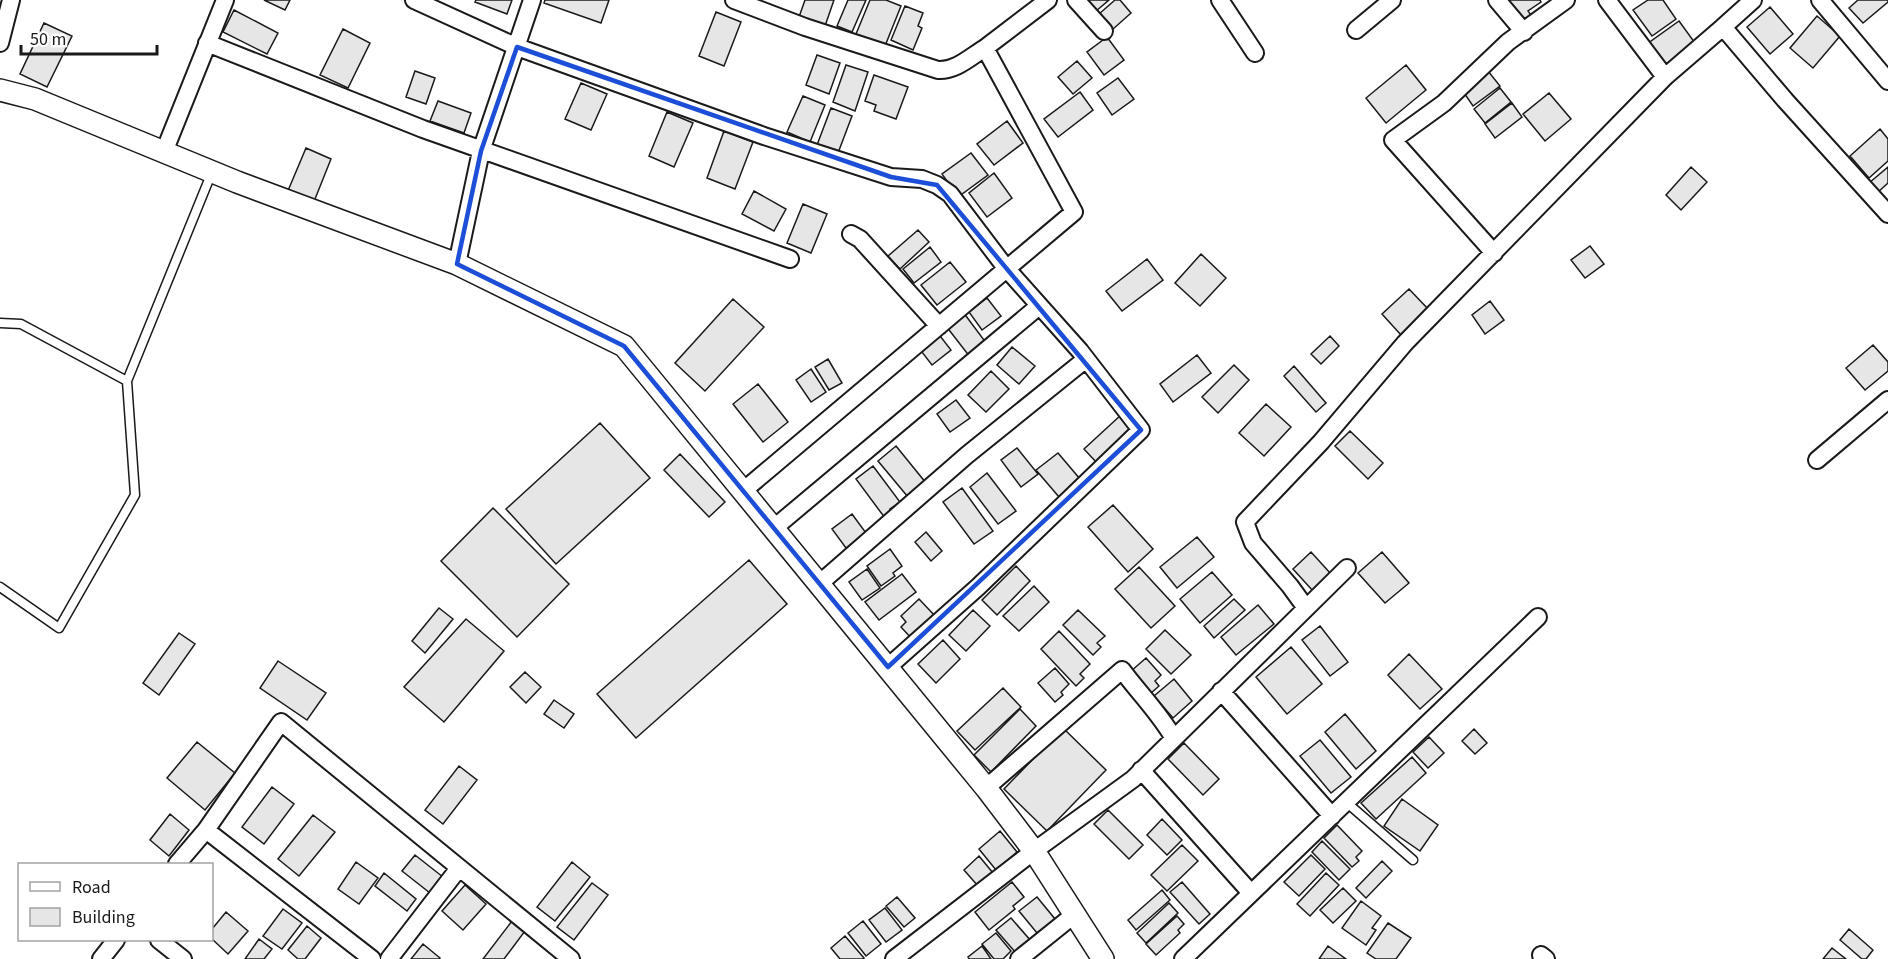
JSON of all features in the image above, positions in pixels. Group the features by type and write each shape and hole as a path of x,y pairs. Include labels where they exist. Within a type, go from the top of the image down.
{"street":[{"path":"0,42 11,0"},
{"path":"164,152 225,0"},
{"path":"414,0 517,47 753,132 891,177 922,179 937,185 950,194 1006,268 1086,359 1141,430 978,586 888,667"},
{"path":"457,264 481,151 532,0"},
{"path":"734,0 805,27 938,70 947,70 957,66 985,48 1048,0"},
{"path":"1076,0 1104,31"},
{"path":"1220,0 1256,53"},
{"path":"1356,30 1392,0"},
{"path":"1497,0 1524,32"},
{"path":"1494,253 1393,140 1444,103 1508,42 1566,0"},
{"path":"1607,0 1665,77"},
{"path":"1306,608 1253,543 1245,522 1321,442 1405,343 1665,77 1753,0"},
{"path":"1820,0 1888,81"},
{"path":"1723,27 1785,100 1888,214"},
{"path":"207,43 481,151 790,260"},
{"path":"743,490 1074,212 985,48"},
{"path":"0,90 35,99 164,152 457,264 624,346 986,788 1034,850 1103,959"},
{"path":"851,234 860,239 939,326"},
{"path":"774,528 1040,306"},
{"path":"819,584 967,455 1086,359"},
{"path":"1817,460 1888,400"},
{"path":"894,959 1034,850 1133,779 1173,737 1347,568"},
{"path":"1183,959 1538,617"},
{"path":"986,788 1122,670 1138,692 1163,719 1173,737"},
{"path":"1221,691 1332,816"},
{"path":"178,863 206,830 281,722 571,959"},
{"path":"1141,770 1251,894"},
{"path":"206,830 372,959"},
{"path":"389,959 459,868"},
{"path":"1019,959 1075,914"},
{"path":"101,959 114,941"},
{"path":"161,941 183,959"}],"lane":[{"path":"0,587 59,628 135,495 127,381 213,171"},
{"path":"0,323 21,324 127,381"},
{"path":"1346,802 1413,860"}],"highlighted area":[{"path":"517,47 891,177 937,185 1141,430 888,667 624,346 457,264 481,151"}],"building":[{"path":"264,0 290,0 285,10"},
{"path":"476,0 512,0 507,14 475,2"},
{"path":"545,0 609,0 601,23 544,3"},
{"path":"805,0 834,0 825,26 799,17"},
{"path":"848,0 866,0 852,32 837,26"},
{"path":"870,0 886,0 901,6 885,46 856,34"},
{"path":"1086,0 1109,0 1095,12"},
{"path":"1115,0 1120,0 1131,13 1112,30 1099,14"},
{"path":"1509,0 1540,0 1541,2 1528,11 1531,15 1523,20"},
{"path":"1648,0 1663,0 1676,19 1652,36 1633,10"},
{"path":"1858,0 1888,0 1888,2 1863,23 1849,8"},
{"path":"905,6 923,13 918,26 922,28 913,50 891,40"},
{"path":"1770,7 1793,34 1770,54 1747,27"},
{"path":"234,10 278,33 267,54 223,32"},
{"path":"716,12 741,22 724,66 699,56"},
{"path":"1817,16 1840,36 1813,68 1790,48"},
{"path":"1679,21 1695,43 1663,67 1647,44"},
{"path":"44,23 72,36 47,87 20,74"},
{"path":"343,29 370,43 348,88 320,75"},
{"path":"1107,37 1124,60 1104,75 1087,52"},
{"path":"817,55 840,63 829,94 806,85"},
{"path":"1077,61 1092,78 1073,94 1058,77"},
{"path":"846,65 868,72 855,111 833,102"},
{"path":"1406,65 1426,90 1386,123 1366,98"},
{"path":"415,71 435,78 426,104 406,97"},
{"path":"1488,71 1500,86 1473,106 1462,90"},
{"path":"874,75 908,87 896,119 874,111 876,105 865,101"},
{"path":"1118,78 1134,99 1112,115 1097,93"},
{"path":"581,83 607,94 591,130 565,119"},
{"path":"1500,88 1511,102 1485,123 1474,109"},
{"path":"1080,92 1093,110 1058,137 1044,119"},
{"path":"1549,93 1571,119 1545,141 1523,114"},
{"path":"803,96 825,105 810,142 787,132"},
{"path":"438,101 471,113 464,133 430,121"},
{"path":"1512,103 1522,117 1495,138 1485,124"},
{"path":"831,108 852,116 838,153 817,145"},
{"path":"667,112 693,123 674,167 649,156"},
{"path":"1007,121 1023,143 994,165 977,144"},
{"path":"1880,129 1888,139 1888,161 1869,178 1850,156"},
{"path":"724,131 753,142 735,189 707,178"},
{"path":"306,148 331,159 313,204 287,193"},
{"path":"971,153 988,175 958,197 942,174"},
{"path":"1691,167 1707,182 1681,210 1666,195"},
{"path":"1888,167 1888,183 1877,193 1869,183"},
{"path":"994,173 1012,198 987,217 969,193"},
{"path":"754,191 786,209 774,231 742,214"},
{"path":"803,204 827,214 811,253 787,243"},
{"path":"918,230 929,242 900,269 888,256"},
{"path":"1590,246 1604,264 1585,278 1571,260"},
{"path":"930,247 941,262 914,283 903,269"},
{"path":"1201,254 1226,278 1200,306 1175,283"},
{"path":"1147,259 1163,280 1122,311 1106,291"},
{"path":"950,262 966,282 937,305 921,285"},
{"path":"1409,289 1429,310 1401,335 1382,314"},
{"path":"987,298 1001,316 982,330 969,312"},
{"path":"733,299 764,327 705,391 675,363"},
{"path":"1490,301 1504,320 1485,334 1472,315"},
{"path":"963,312 987,344 970,357 946,326"},
{"path":"937,332 951,350 932,365 918,347"},
{"path":"1330,336 1339,346 1321,364 1311,354"},
{"path":"1873,345 1888,362 1888,371 1865,390 1846,368"},
{"path":"1012,347 1035,366 1019,384 997,365"},
{"path":"1197,355 1211,373 1173,402 1160,384"},
{"path":"828,359 842,383 829,390 815,367"},
{"path":"1234,365 1249,380 1218,413 1202,397"},
{"path":"1294,366 1326,403 1316,412 1284,376"},
{"path":"811,369 826,392 811,402 796,380"},
{"path":"991,371 1009,389 986,412 968,395"},
{"path":"758,384 788,422 763,442 733,404"},
{"path":"956,400 970,418 950,432 937,414"},
{"path":"1266,404 1291,427 1264,456 1239,433"},
{"path":"1122,414 1135,428 1097,463 1084,449"},
{"path":"600,423 650,478 556,564 506,509"},
{"path":"1350,431 1383,463 1368,479 1335,446"},
{"path":"896,446 926,483 908,497 878,461"},
{"path":"1017,448 1038,474 1021,487 1001,460"},
{"path":"1058,453 1080,479 1059,497 1036,470"},
{"path":"680,454 725,502 709,517 664,470"},
{"path":"873,466 900,502 890,509 892,512 885,518 856,479"},
{"path":"987,473 1016,511 998,524 970,487"},
{"path":"962,488 993,531 974,544 943,502"},
{"path":"1113,505 1153,549 1128,572 1088,527"},
{"path":"493,508 569,584 517,637 441,561"},
{"path":"852,514 866,533 846,548 832,529"},
{"path":"926,532 942,551 931,561 915,542"},
{"path":"1197,537 1214,557 1177,588 1160,567"},
{"path":"890,549 902,566 893,573 895,576 881,586 867,566"},
{"path":"1311,552 1331,574 1313,591 1293,569"},
{"path":"1382,552 1409,583 1385,603 1358,573"},
{"path":"749,560 787,604 636,738 597,694"},
{"path":"1016,566 1030,581 997,615 982,600"},
{"path":"1139,567 1175,606 1151,628 1115,589"},
{"path":"867,569 880,588 862,600 849,582"},
{"path":"1212,572 1232,595 1200,623 1180,599"},
{"path":"902,574 916,592 879,620 865,602"},
{"path":"1034,586 1049,602 1019,631 1003,616"},
{"path":"919,599 936,617 912,639 901,627 906,622 901,616"},
{"path":"1234,599 1245,610 1214,638 1204,626"},
{"path":"1258,605 1274,624 1236,655 1221,637"},
{"path":"439,608 453,619 425,653 412,641"},
{"path":"973,610 990,626 966,651 949,635"},
{"path":"1078,610 1105,636 1097,643 1101,647 1093,655 1063,625"},
{"path":"466,619 504,651 444,722 404,687"},
{"path":"1320,626 1348,662 1330,676 1302,640"},
{"path":"1165,630 1191,655 1171,674 1146,649"},
{"path":"1059,631 1090,664 1080,674 1084,678 1076,686 1041,649"},
{"path":"179,633 195,644 159,695 143,683"},
{"path":"943,640 960,659 936,683 918,664"},
{"path":"1291,647 1322,684 1287,714 1256,677"},
{"path":"1409,654 1442,689 1420,709 1388,675"},
{"path":"1146,658 1161,675 1155,681 1159,686 1150,694 1130,672"},
{"path":"278,661 326,693 307,720 260,688"},
{"path":"1055,668 1069,684 1061,692 1063,695 1055,702 1038,683"},
{"path":"525,672 541,687 526,703 510,687"},
{"path":"1174,679 1192,701 1173,718 1154,696"},
{"path":"1003,688 1021,707 975,750 957,731"},
{"path":"554,700 574,714 564,728 544,714"},
{"path":"1020,709 1036,726 991,772 974,755"},
{"path":"1345,714 1376,751 1356,769 1325,732"},
{"path":"1063,728 1106,770 1047,831 1004,789"},
{"path":"1474,729 1487,743 1475,754 1462,741"},
{"path":"1429,737 1444,753 1428,768 1413,752"},
{"path":"1320,740 1351,777 1331,793 1300,756"},
{"path":"197,742 235,773 205,810 167,778"},
{"path":"1184,743 1219,779 1203,795 1168,759"},
{"path":"1412,757 1426,773 1376,819 1361,803"},
{"path":"459,766 477,780 443,824 425,810"},
{"path":"272,787 294,804 264,844 242,827"},
{"path":"1402,799 1438,825 1420,851 1384,826"},
{"path":"1108,810 1143,845 1129,859 1094,824"},
{"path":"170,814 189,830 169,856 150,840"},
{"path":"313,815 335,832 299,876 278,859"},
{"path":"1162,819 1182,840 1167,855 1147,835"},
{"path":"1337,825 1362,851 1356,857 1359,861 1352,867 1324,838"},
{"path":"1000,831 1017,852 996,870 979,849"},
{"path":"1322,841 1350,869 1339,880 1312,852"},
{"path":"1182,845 1198,861 1167,891 1151,875"},
{"path":"415,855 443,877 430,893 402,871"},
{"path":"1311,855 1325,869 1299,896 1284,882"},
{"path":"979,856 993,873 978,886 964,870"},
{"path":"1382,861 1392,871 1366,898 1356,888"},
{"path":"356,862 378,878 359,904 338,889"},
{"path":"572,862 590,877 555,921 537,907"},
{"path":"384,873 416,899 407,911 375,886"},
{"path":"1326,873 1339,885 1310,916 1297,904"},
{"path":"1012,882 1024,897 1013,906 1015,909 989,930 975,912"},
{"path":"1182,882 1210,914 1199,924 1170,892"},
{"path":"592,883 608,895 574,940 557,927"},
{"path":"465,885 486,904 463,930 442,911"},
{"path":"1343,888 1356,901 1333,923 1320,910"},
{"path":"1162,890 1170,900 1136,930 1128,920"},
{"path":"897,897 915,918 904,927 886,906"},
{"path":"1037,897 1055,919 1037,933 1019,911"},
{"path":"1361,901 1381,916 1372,928 1376,930 1366,945 1342,928"},
{"path":"1169,903 1178,913 1146,943 1137,933"},
{"path":"885,908 902,930 886,942 869,920"},
{"path":"283,909 302,923 282,949 263,936"},
{"path":"226,912 248,931 228,954 213,940 213,928"},
{"path":"1177,916 1184,924 1178,930 1180,933 1156,955 1146,944"},
{"path":"1011,918 1031,941 1016,953 996,930"},
{"path":"512,921 525,931 504,959 483,959"},
{"path":"863,921 881,944 866,956 848,933"},
{"path":"1388,923 1411,938 1396,959 1376,959 1367,953"},
{"path":"307,926 321,938 305,959 298,959 288,950"},
{"path":"1849,929 1873,950 1866,959 1862,959 1840,940"},
{"path":"996,933 1011,951 1003,959 994,959 982,944"},
{"path":"845,936 863,959 840,959 831,948"},
{"path":"259,939 272,949 264,959 245,959"},
{"path":"423,944 440,958 411,959"},
{"path":"982,946 991,959 969,959 968,957"},
{"path":"1328,946 1346,959 1319,959"},
{"path":"1832,948 1846,959 1823,959"}]}
